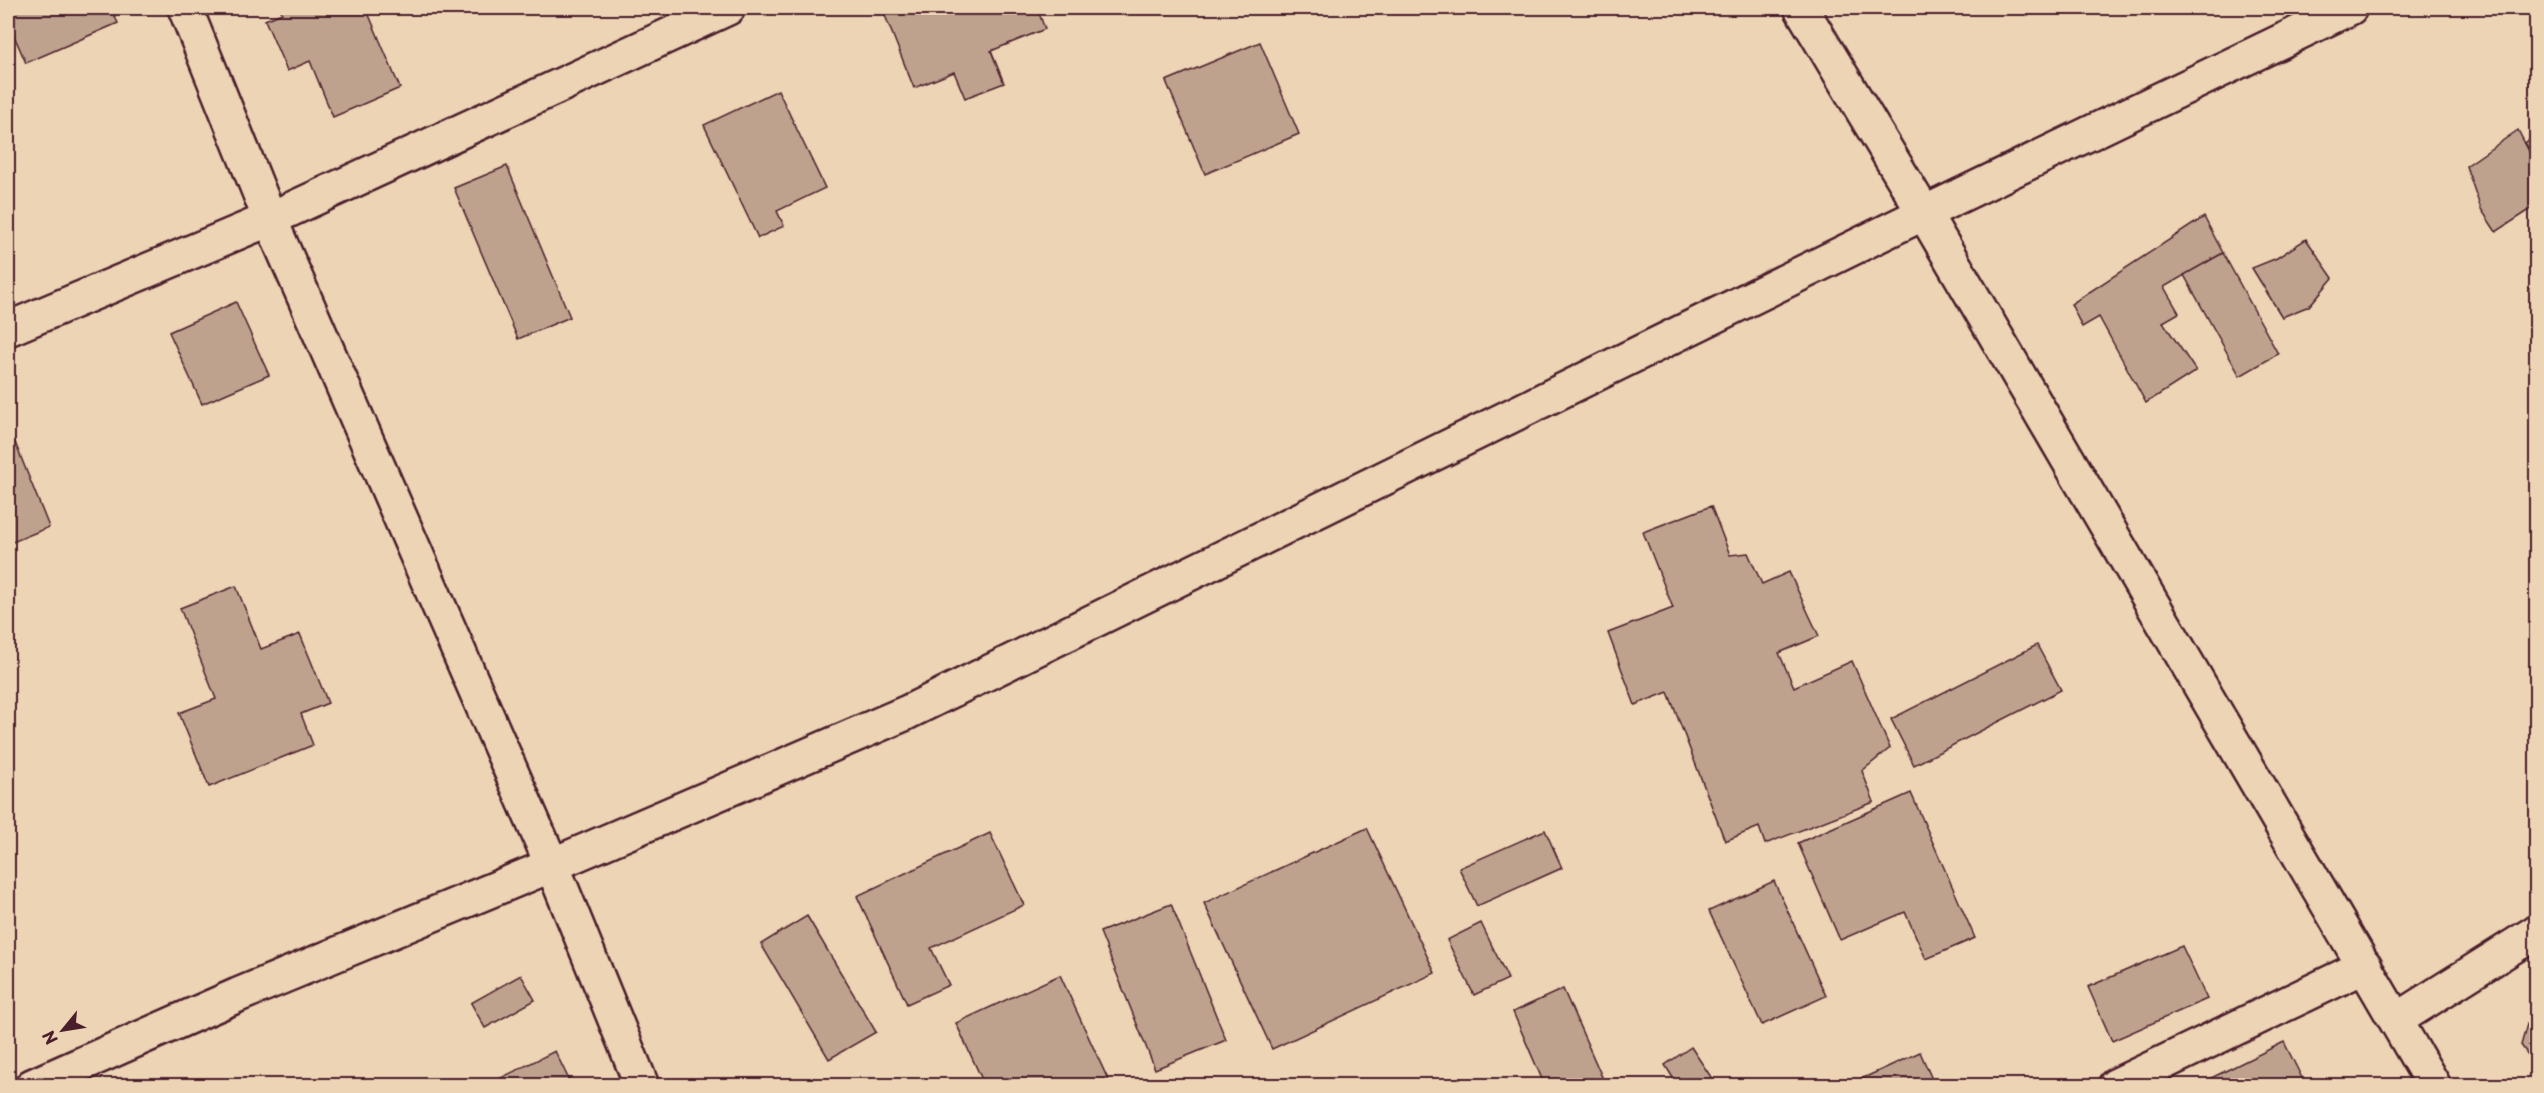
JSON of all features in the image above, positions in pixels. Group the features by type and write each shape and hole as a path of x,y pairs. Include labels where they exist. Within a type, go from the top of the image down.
{"street":[{"path":"185,8 270,219 552,865 642,1086"},
{"path":"8,330 270,219 728,8"},
{"path":"1801,8 1924,213 2434,1086"},
{"path":"32,1086 238,995 552,865 906,713 1924,213 2350,8"},
{"path":"2396,1020 2536,932"},
{"path":"2115,1086 2365,966"}],"building":[{"path":"8,8 111,8 118,23 26,63 8,22"},
{"path":"280,8 366,8 400,88 333,117 310,61 287,71 265,20 282,13"},
{"path":"898,8 1037,8 1045,29 991,51 1004,83 965,98 954,72 914,88 884,13"},
{"path":"1260,42 1299,134 1205,174 1166,81"},
{"path":"778,90 825,188 777,211 784,226 758,238 704,125"},
{"path":"2518,130 2536,165 2536,206 2496,232 2481,209 2466,166"},
{"path":"2536,134 2536,159 2525,143"},
{"path":"507,166 570,317 518,339 454,188"},
{"path":"2204,217 2223,253 2164,287 2179,313 2163,322 2196,371 2146,403 2099,317 2082,327 2071,304"},
{"path":"2306,239 2333,278 2309,306 2282,317 2252,268 2277,258"},
{"path":"2223,253 2278,354 2240,376 2184,275"},
{"path":"236,302 269,375 202,404 169,332"},
{"path":"8,425 49,527 8,544"},
{"path":"1711,506 1730,555 1748,553 1762,584 1789,572 1819,636 1779,653 1794,687 1852,661 1890,748 1862,771 1874,802 1765,844 1759,827 1725,841 1668,692 1635,705 1608,633 1673,608 1643,532"},
{"path":"236,586 261,649 300,634 328,703 301,714 313,745 209,787 179,713 216,699 180,608"},
{"path":"2037,645 2061,690 1914,765 1891,719"},
{"path":"1911,793 1975,938 1926,959 1905,912 1840,940 1798,843"},
{"path":"1367,828 1435,973 1272,1049 1204,903"},
{"path":"1545,830 1562,868 1477,906 1459,868"},
{"path":"990,833 1024,905 931,948 949,985 907,1004 857,896"},
{"path":"1774,881 1826,996 1762,1025 1709,911"},
{"path":"1171,904 1226,1040 1155,1069 1100,932"},
{"path":"807,916 876,1032 829,1059 761,944"},
{"path":"1481,923 1508,979 1474,995 1447,940"},
{"path":"2182,946 2207,999 2112,1041 2088,987"},
{"path":"521,975 535,1000 485,1028 471,1003"},
{"path":"1060,975 1111,1086 985,1086 956,1023"},
{"path":"1563,989 1606,1086 1545,1086 1513,1012"},
{"path":"2536,1009 2536,1066 2521,1045 2530,1014"},
{"path":"2284,1042 2306,1086 2195,1086"},
{"path":"1691,1047 1717,1086 1678,1086 1665,1065"},
{"path":"555,1051 572,1086 485,1086"},
{"path":"1920,1052 1935,1086 1846,1086"},
{"path":"2536,1067 2536,1086 2531,1086 2527,1082"}]}
